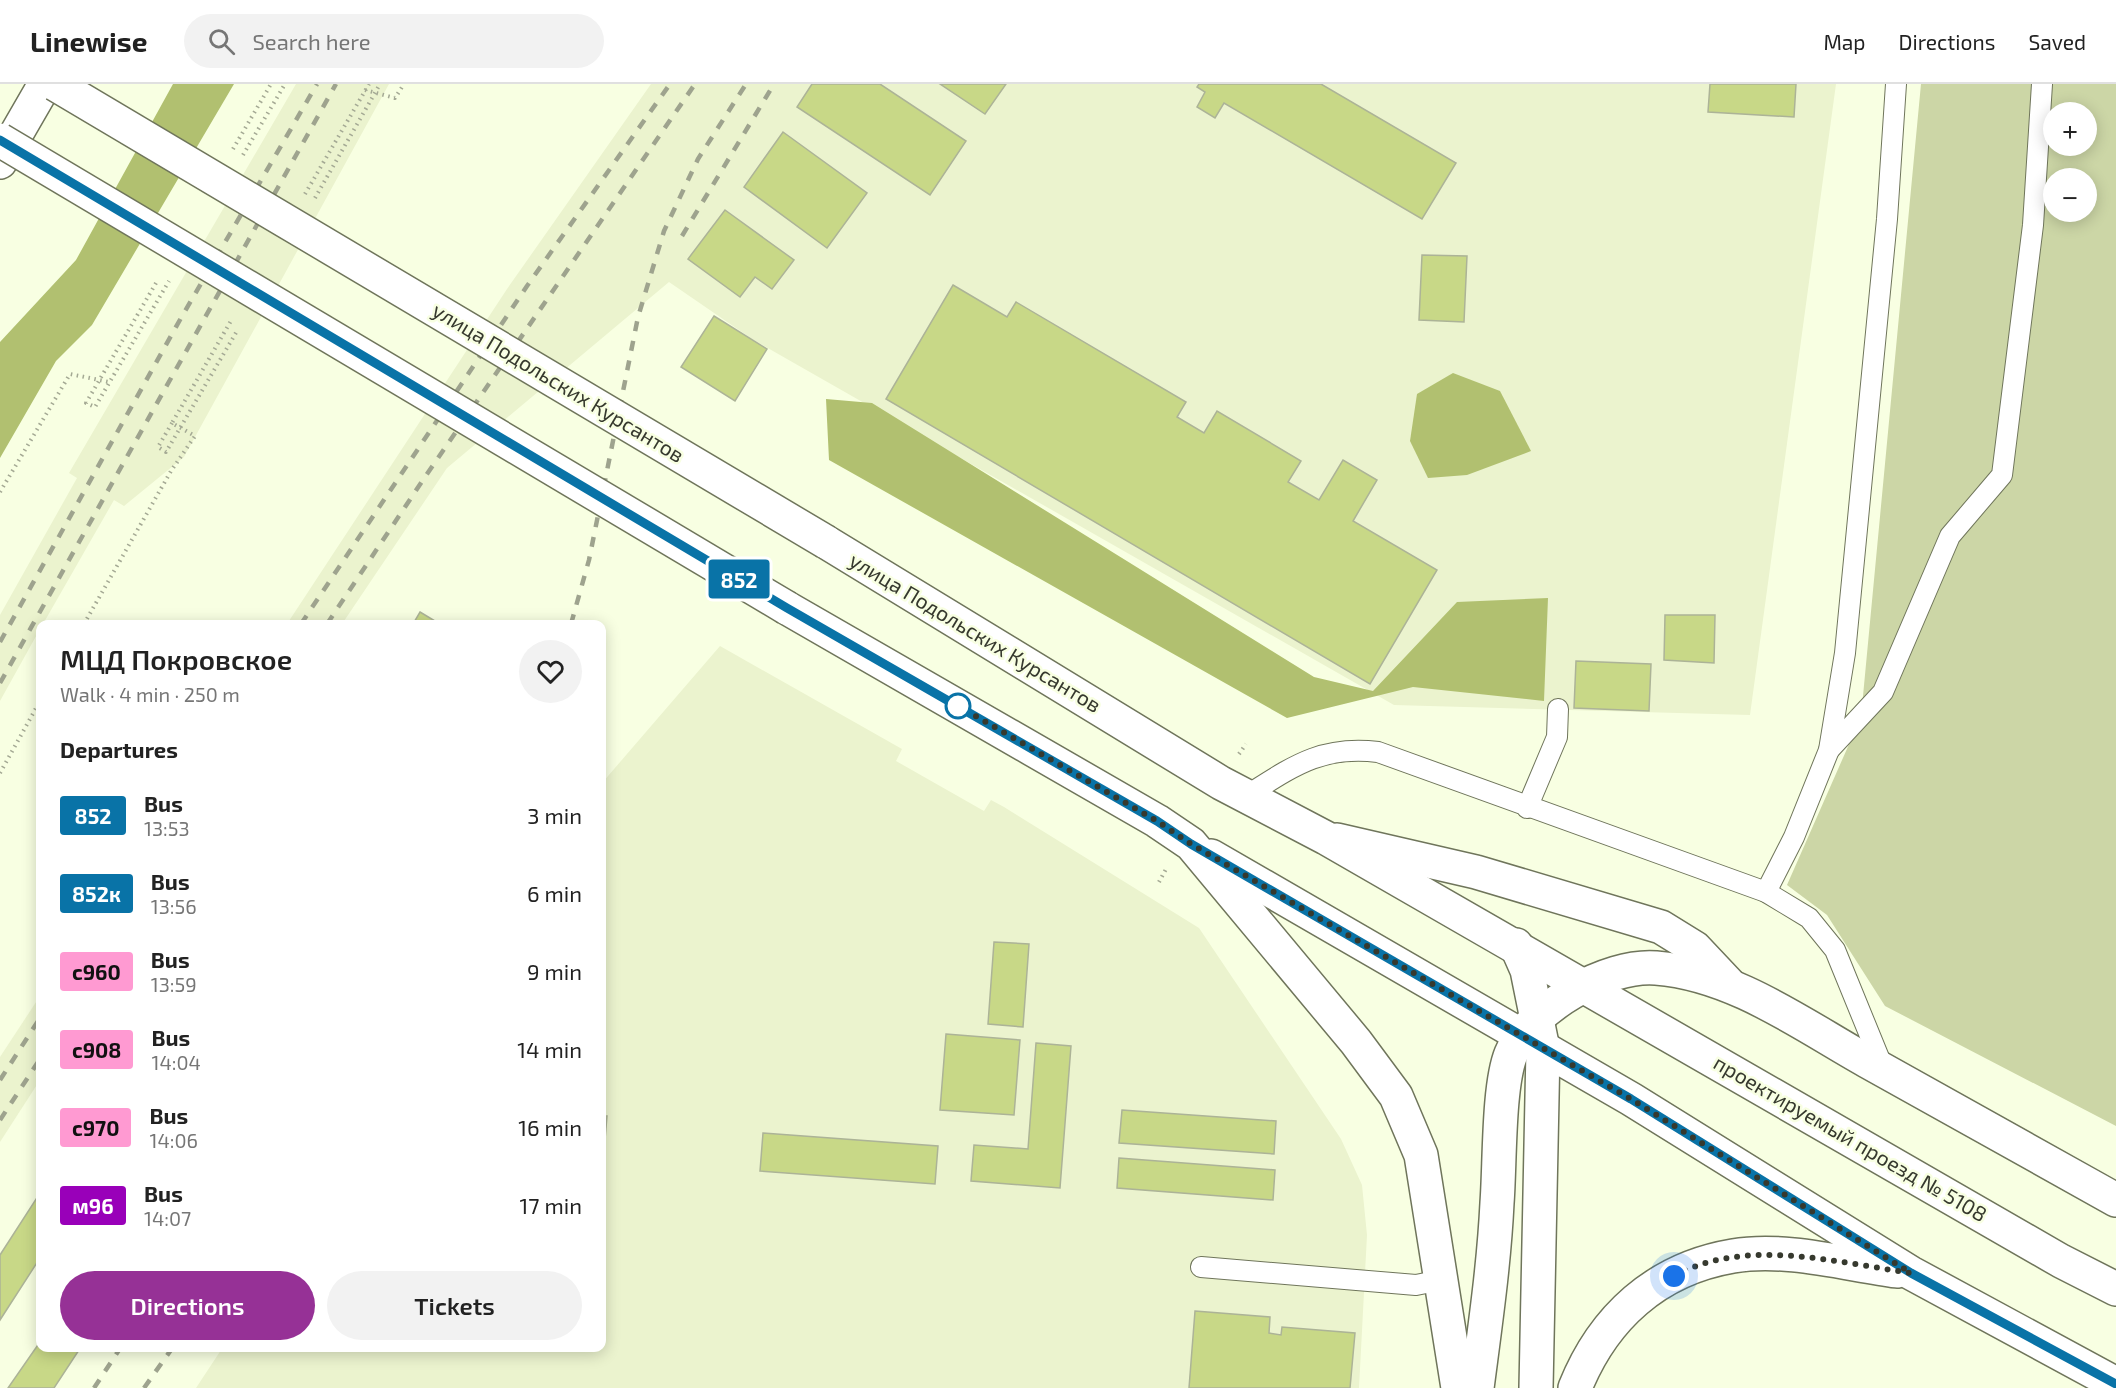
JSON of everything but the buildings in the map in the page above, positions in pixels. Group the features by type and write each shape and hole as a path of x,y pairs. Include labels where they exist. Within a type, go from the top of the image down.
{"main road":[{"path":"0,162 45,84"},
{"name":"улица Подольских Курсантов","path":"55,84 826,542 1246,796 1326,838 1516,945"},
{"path":"0,140 787,608 1157,821 1191,844 1449,992 1534,1034 1631,1099 1911,1273 2116,1384"},
{"path":"1326,838 1476,872 1661,927 1695,948 1728,983 2116,1200"},
{"path":"1191,844 1356,1042 1396,1096 1421,1155 1458,1388"},
{"path":"1516,945 1527,970 1534,1034 1536,1388"},
{"name":"проектируемый проезд № 5108","path":"1516,945 2050,1255 2116,1289"},
{"path":"1477,1388 1495,1247 1506,1069 1534,1034 1586,986 1623,971 1654,968 1728,983"},
{"path":"1575,1388 1588,1356 1611,1323 1639,1296 1691,1267 1734,1256 1784,1255 1911,1273"}],"lane":[{"path":"1766,892 1794,837 1829,750 1848,629 1887,219 1896,84"},
{"path":"1829,750 1883,692 1950,536 2002,475 2033,225 2042,84"},
{"path":"1527,808 1557,737 1558,710"},
{"path":"1246,796 1306,759 1354,749 1378,752 1527,808 1766,892 1809,918 1835,950 1884,1070"},
{"path":"1201,1267 1416,1286 1441,1280"}],"path":[{"path":"233,149 271,84"},
{"path":"301,201 369,84"},
{"path":"315,198 380,84"},
{"path":"365,90 395,98 404,84"},
{"path":"0,492 70,374 79,376 89,378 99,380 109,382 95,407 86,403 97,383 103,373 121,343 156,283"},
{"path":"236,312 158,447 166,452 237,331"},
{"path":"86,620 171,471 195,436 172,423"},
{"path":"0,773 36,708"}],"shaded area":[{"path":"296,84 389,84 184,457 124,506 114,500 45,620 36,620 36,636 0,701 0,615 77,478 69,473"},
{"path":"651,84 1836,84 1750,715 1394,705 752,339 669,282 447,468 345,620 290,620 507,289"},
{"path":"1921,84 2116,84 2116,1126 1885,1006 1827,915 1787,885 1861,717"},
{"path":"720,646 902,749 896,761 984,811 991,800 1004,807 1199,928 1341,1139 1362,1185 1367,1235 1359,1388 196,1388 220,1352 606,1352 606,778"},
{"path":"36,1002 36,1086 0,1142 0,1057"}],"green space":[{"path":"173,84 234,84 92,325 56,361 0,458 0,342 76,260"},
{"path":"1453,373 1500,391 1531,451 1467,475 1428,478 1410,441 1417,394"},
{"path":"826,399 872,403 1314,677 1373,691 1457,602 1548,598 1544,701 1413,687 1287,718 829,460"}],"railway":[{"path":"0,642 181,318 317,84"},
{"path":"0,683 336,84"},
{"path":"304,620 527,286 670,84"},
{"path":"330,620 427,474 695,84"},
{"path":"572,620 589,560 638,317 664,231 698,159 746,84"},
{"path":"682,236 774,84"},
{"path":"0,1080 36,1024"},
{"path":"0,1120 36,1065"},
{"path":"94,1388 118,1352"},
{"path":"144,1388 169,1352"}],"bus line":[{"name":"852","path":"0,140 787,608 1157,821 1191,844 1449,992 1520,1037 1631,1099 1911,1273 2116,1384"}],"route":[{"path":"958,706 953,703 1157,821 1191,844 1449,992 1520,1037 1631,1099 1911,1273 1784,1255 1734,1256 1691,1267 1674,1276"}]}
